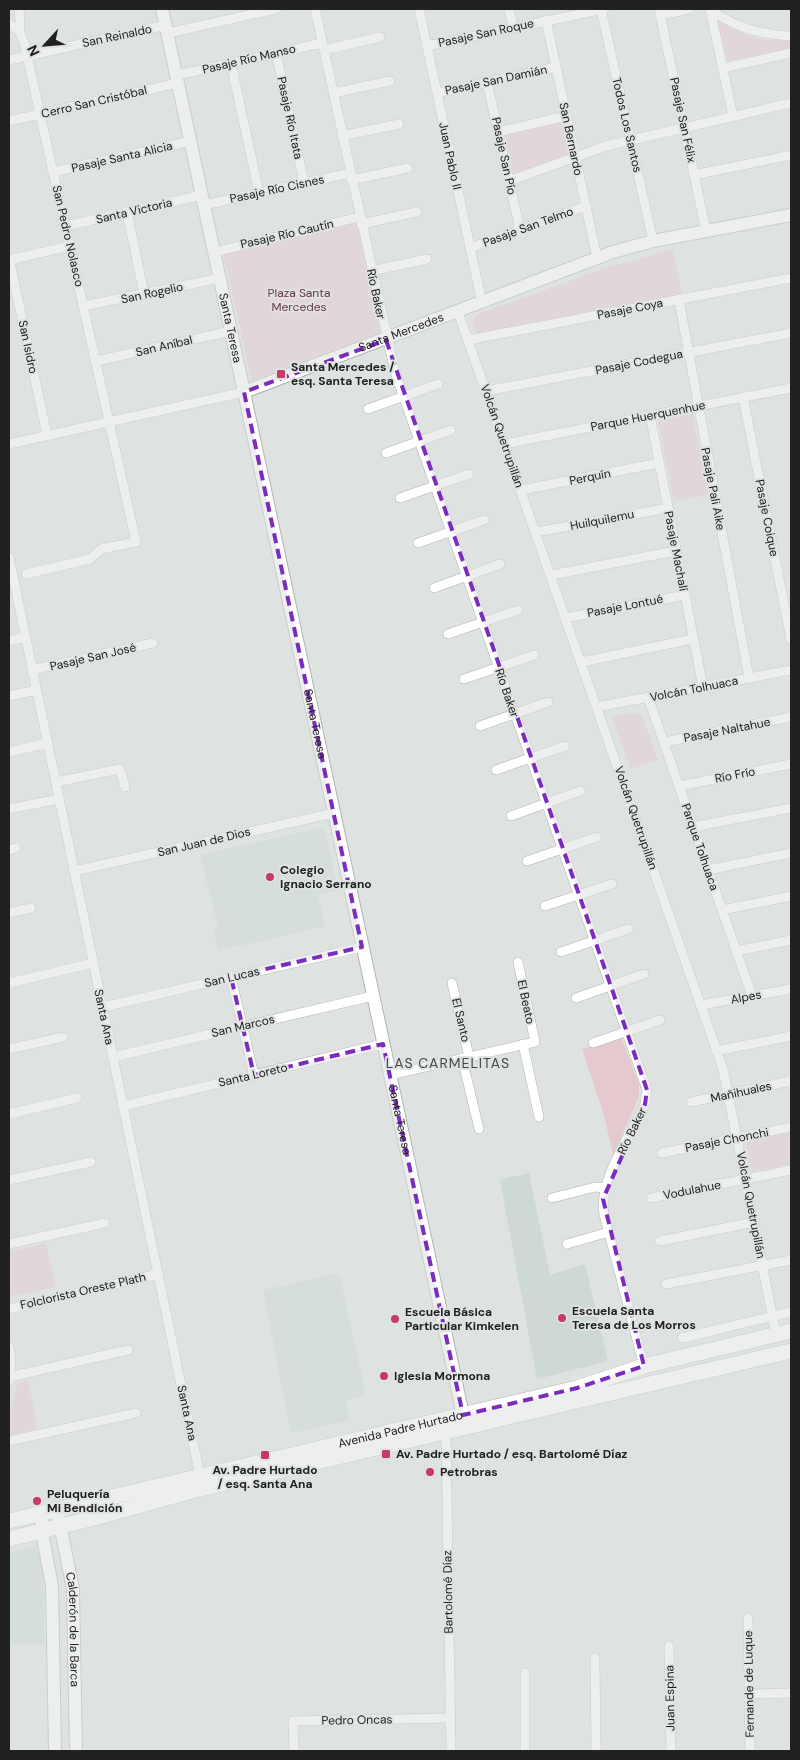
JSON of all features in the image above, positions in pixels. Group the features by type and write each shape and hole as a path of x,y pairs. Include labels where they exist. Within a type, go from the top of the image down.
{"main road":[{"name":"Avenida Padre Hurtado","path":"9,1520 42,1514 577,1388 644,1366 784,1332"},
{"name":"Avenida Padre Hurtado","path":"9,1539 42,1532 192,1491 791,1351"}],"street":[{"name":"San Pedro Nolasco","path":"19,9 19,31 23,38 54,172 136,542 101,549 90,559 26,574"},
{"name":"Santa Teresa","path":"162,9 463,1415"},
{"name":"San Reinaldo","path":"9,60 276,9"},
{"name":"Río Baker","path":"314,9 386,340 403,396 627,1031 647,1094 643,1108 605,1188 603,1206 644,1366"},
{"name":"Juan Pablo II","path":"419,9 482,303"},
{"path":"509,9 513,27"},
{"name":"Pasaje San Roque","path":"427,46 602,9"},
{"name":"Todos Los Santos","path":"602,9 653,241"},
{"path":"660,12 690,9"},
{"path":"710,9 727,21 752,31 791,36"},
{"path":"710,9 732,116"},
{"name":"Pasaje San Félix","path":"660,12 706,231"},
{"name":"San Bernardo","path":"546,20 597,258"},
{"path":"9,24 19,31"},
{"name":"Pasaje Río Manso","path":"177,80 231,63 276,53 380,37"},
{"name":"Pasaje Río Itata","path":"276,53 304,183"},
{"path":"723,68 791,53"},
{"path":"231,63 259,193"},
{"name":"Pasaje San Damián","path":"437,94 556,67"},
{"name":"Cerro San Cristóbal","path":"9,121 177,80"},
{"path":"333,94 390,81"},
{"name":"Pasaje San Pío","path":"487,82 520,230"},
{"path":"509,181 575,156 684,127 791,103"},
{"path":"498,132 566,116"},
{"path":"342,136 399,124"},
{"name":"Pasaje Santa Alicia","path":"54,172 191,141"},
{"path":"694,175 791,155"},
{"name":"Pasaje Río Cisnes","path":"203,200 259,193 304,183 408,168"},
{"name":"Santa Victoria","path":"66,226 127,212 203,200"},
{"name":"Pasaje San Telmo","path":"470,248 586,206"},
{"path":"127,212 144,294"},
{"name":"Pasaje Río Cautín","path":"214,252 360,220 417,212"},
{"name":"Santa Mercedes","path":"9,444 244,392 386,340 597,258 653,241 791,214"},
{"path":"9,259 70,246"},
{"name":"San Isidro","path":"9,259 48,436"},
{"path":"371,271 427,259"},
{"name":"San Rogelio","path":"84,306 220,278"},
{"name":"Pasaje Coya","path":"468,340 791,278"},
{"name":"Pasaje Pali Aike","path":"679,300 697,406 749,678"},
{"name":"Volcán Quetrupillán","path":"458,312 716,1051 729,1094 773,1317 784,1332"},
{"name":"San Aníbal","path":"96,361 231,331"},
{"name":"Pasaje Codegua","path":"486,391 791,334"},
{"path":"368,409 438,384"},
{"name":"Parque Huerquenhue","path":"505,444 791,388"},
{"name":"Pasaje Coique","path":"743,397 791,640"},
{"name":"Pasaje Machalí","path":"650,415 703,687"},
{"path":"386,453 451,430"},
{"name":"Perquín","path":"521,490 659,463"},
{"path":"400,498 469,474"},
{"name":"Huilquilemu","path":"536,532 668,508"},
{"path":"418,543 484,520"},
{"path":"551,576 676,551"},
{"name":"Santa Ana","path":"9,557 12,586 26,637 200,1476"},
{"path":"434,588 500,564"},
{"name":"Pasaje Lontué","path":"566,618 685,595"},
{"path":"448,634 518,610"},
{"path":"9,641 26,637"},
{"path":"581,662 693,639"},
{"name":"Pasaje San José","path":"32,670 153,643"},
{"path":"464,679 534,655"},
{"name":"Volcán Tolhuaca","path":"597,707 791,670"},
{"path":"9,696 36,690"},
{"name":"Parque Tolhuaca","path":"648,697 752,996"},
{"path":"480,726 548,702"},
{"name":"Pasaje Naltahue","path":"664,742 791,718"},
{"path":"9,752 48,743"},
{"path":"496,770 565,746"},
{"name":"Río Frío","path":"679,786 791,764"},
{"path":"56,782 120,769 125,787"},
{"path":"511,816 580,791"},
{"path":"9,809 59,799"},
{"path":"693,827 791,808"},
{"name":"San Juan de Dios","path":"74,871 334,813"},
{"path":"527,861 597,837"},
{"path":"708,870 791,853"},
{"path":"545,906 612,884"},
{"path":"722,910 791,896"},
{"path":"9,914 31,908"},
{"path":"560,952 628,929"},
{"path":"736,951 791,940"},
{"name":"San Lucas","path":"102,1007 362,947"},
{"name":"El Beato","path":"518,962 535,1042 523,1044"},
{"path":"9,983 93,963"},
{"path":"576,998 644,974"},
{"path":"231,977 254,1075"},
{"name":"El Santo","path":"452,983 479,1129"},
{"name":"Alpes","path":"701,1005 791,989"},
{"name":"San Marcos","path":"113,1057 373,996"},
{"path":"593,1043 660,1020"},
{"path":"716,1051 791,1036"},
{"path":"9,1049 63,1037"},
{"name":"Santa Loreto","path":"123,1106 383,1044"},
{"path":"390,1075 523,1044 539,1117"},
{"name":"Mañihuales","path":"691,1102 791,1081"},
{"path":"9,1114 77,1098"},
{"name":"Pasaje Chonchi","path":"662,1153 791,1127"},
{"path":"9,1180 91,1162"},
{"name":"Vodulahue","path":"651,1198 791,1170"},
{"path":"552,1198 596,1187 605,1188"},
{"path":"9,1244 105,1222"},
{"path":"660,1241 755,1222"},
{"path":"567,1244 609,1232"},
{"path":"666,1284 791,1260"},
{"name":"Folclorista Oreste Plath","path":"9,1309 158,1274"},
{"path":"682,1338 791,1312"},
{"path":"9,1347 9,1378 128,1350"},
{"path":"9,1441 136,1413"},
{"path":"446,1433 457,1424 463,1415"},
{"name":"Bartolomé Díaz","path":"446,1433 451,1751"},
{"name":"Calderón de la Barca","path":"57,1510 72,1578 74,1599 76,1751"},
{"name":"Calderón de la Barca","path":"42,1514 42,1532 51,1578 56,1751"},
{"path":"52,1602 59,1606 65,1606 74,1599"},
{"name":"Fernande de Luque","path":"748,1618 750,1751"},
{"name":"Juan Espina","path":"669,1646 671,1751"},
{"path":"594,1658 596,1751"},
{"path":"525,1673 525,1751"},
{"path":"750,1694 791,1693"},
{"name":"Pedro Oncas","path":"294,1751 293,1721 450,1718"}],"highlighted area":[{"path":"386,340 647,1090 645,1104 603,1199 644,1366 577,1388 463,1415 383,1044 254,1075 231,977 362,947 244,392"}],"shaded area":[{"name":"Colegio Ignacio Serrano","path":"324,827 338,890 318,895 325,926 218,951 213,928 218,927 200,855"},
{"name":"Escuela Santa Teresa de Los Morros","path":"529,1173 550,1275 585,1264 608,1361 537,1379 500,1180"},
{"path":"339,1273 366,1395 346,1400 350,1420 291,1433 263,1290"},
{"path":"37,1546 44,1581 44,1644 9,1645 9,1552"}],"green space":[{"path":"717,18 735,30 752,37 791,41 791,48 727,61"},
{"path":"563,121 569,154 513,175 505,134"},
{"name":"Plaza Santa Mercedes","path":"359,222 382,339 252,382 223,253"},
{"path":"673,249 682,294 477,335 472,322 475,315 606,268"},
{"path":"692,414 709,495 674,501 658,421"},
{"path":"641,713 658,760 631,769 611,716"},
{"path":"621,1037 639,1084 639,1097 613,1155 604,1115 582,1049"},
{"path":"791,1129 791,1164 751,1172 745,1138"},
{"path":"46,1243 56,1287 9,1297 9,1252"},
{"path":"28,1380 38,1428 9,1436 9,1414 18,1383"}],"place":[{"name":"Santa Mercedes / esq. Santa Teresa","path":"281,374"},
{"name":"Colegio Ignacio Serrano","path":"270,877"},
{"name":"Escuela Santa Teresa de Los Morros","path":"562,1318"},
{"name":"Escuela Básica Particular Kimkelen","path":"395,1319"},
{"name":"Iglesia Mormona","path":"384,1376"},
{"name":"Av. Padre Hurtado / esq. Bartolomé Díaz","path":"386,1454"},
{"name":"Av. Padre Hurtado / esq. Santa Ana","path":"265,1455"},
{"name":"Petrobras","path":"430,1472"},
{"name":"Peluquería Mi Bendición","path":"37,1501"}],"district":[{"name":"LAS CARMELITAS","path":"448,1063"}]}
